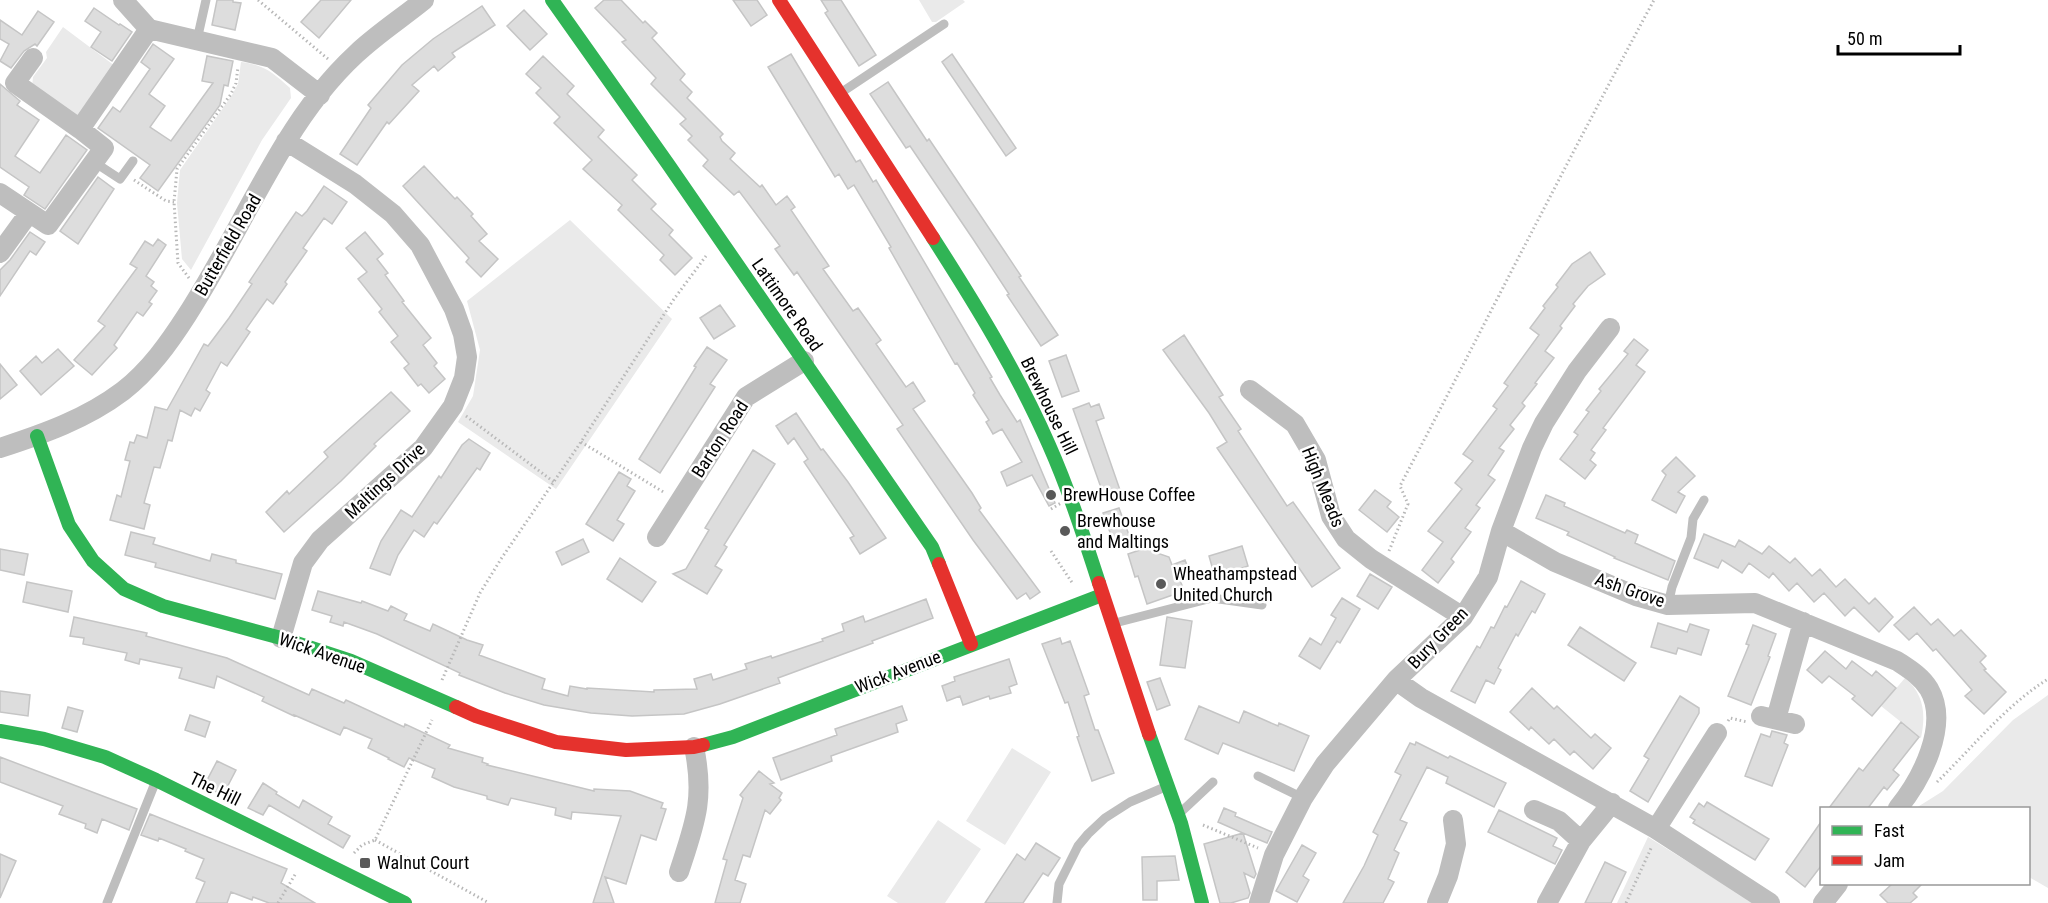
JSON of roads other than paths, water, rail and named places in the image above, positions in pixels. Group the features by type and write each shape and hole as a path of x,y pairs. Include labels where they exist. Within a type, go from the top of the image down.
{"street":[{"path":"123,0 148,29 272,58 320,95"},
{"name":"Butterfield Road","path":"0,448 80,419 123,391 155,359 201,293 286,141 320,95 357,53 424,0"},
{"name":"Lattimore Road","path":"552,0 932,547 971,644"},
{"name":"Brewhouse Hill","path":"779,0 940,250 1016,376 1059,467 1178,815 1196,871 1202,903"},
{"path":"80,129 148,29"},
{"path":"0,193 48,225 104,148 15,82 33,58"},
{"name":"Maltings Drive","path":"281,638 303,563 321,540 423,448 453,406 464,378 466,357 463,334 453,309 420,245 393,214 356,184 286,141"},
{"path":"0,253 29,213"},
{"name":"Bury Green","path":"1258,903 1274,855 1303,798 1325,764 1398,679 1462,616 1488,578 1501,531 1532,448 1544,423 1577,371 1610,328"},
{"name":"Barton Road","path":"657,537 746,397 804,361"},
{"name":"High Meads","path":"1250,390 1295,424 1316,460 1331,516 1346,539 1371,559 1462,616"},
{"name":"Wick Avenue","path":"37,436 69,525 93,561 124,589 163,606 281,638 351,661 476,716 556,742 626,750 694,747 734,737 1102,595"},
{"name":"Ash Grove","path":"1501,531 1555,562 1636,596 1668,605 1755,603 1897,661 1919,677 1929,688 1934,700 1936,727 1927,758 1904,802"},
{"path":"1795,724 1768,718 1803,622"},
{"path":"1398,679 1421,698 1657,830 1765,902"},
{"name":"The Hill","path":"0,731 44,739 105,757 405,903"},
{"path":"1657,830 1717,734"},
{"path":"679,872 698,804 699,772 694,747"},
{"path":"1547,903 1581,841 1612,803"},
{"path":"1534,810 1559,822 1581,841"},
{"path":"1437,903 1448,876 1456,844 1453,820"},
{"path":"1823,903 1838,885"}],"lane":[{"path":"196,40 206,0"},
{"path":"840,94 944,24"},
{"path":"94,162 120,179 133,161"},
{"path":"1668,605 1672,587 1691,538 1693,519 1704,500"},
{"path":"1111,624 1212,598 1262,605"},
{"path":"1258,776 1303,798"},
{"path":"106,903 156,780"},
{"path":"1178,815 1213,782"},
{"path":"1057,903 1059,884 1078,846 1088,834 1105,818 1130,802 1167,787"}],"place":[{"name":"BrewHouse Coffee","path":"1051,495"},
{"name":"Brewhouse and Maltings","path":"1065,531"},
{"name":"Wheathampstead United Church","path":"1161,584"},
{"name":"Walnut Court","path":"365,863"}]}
